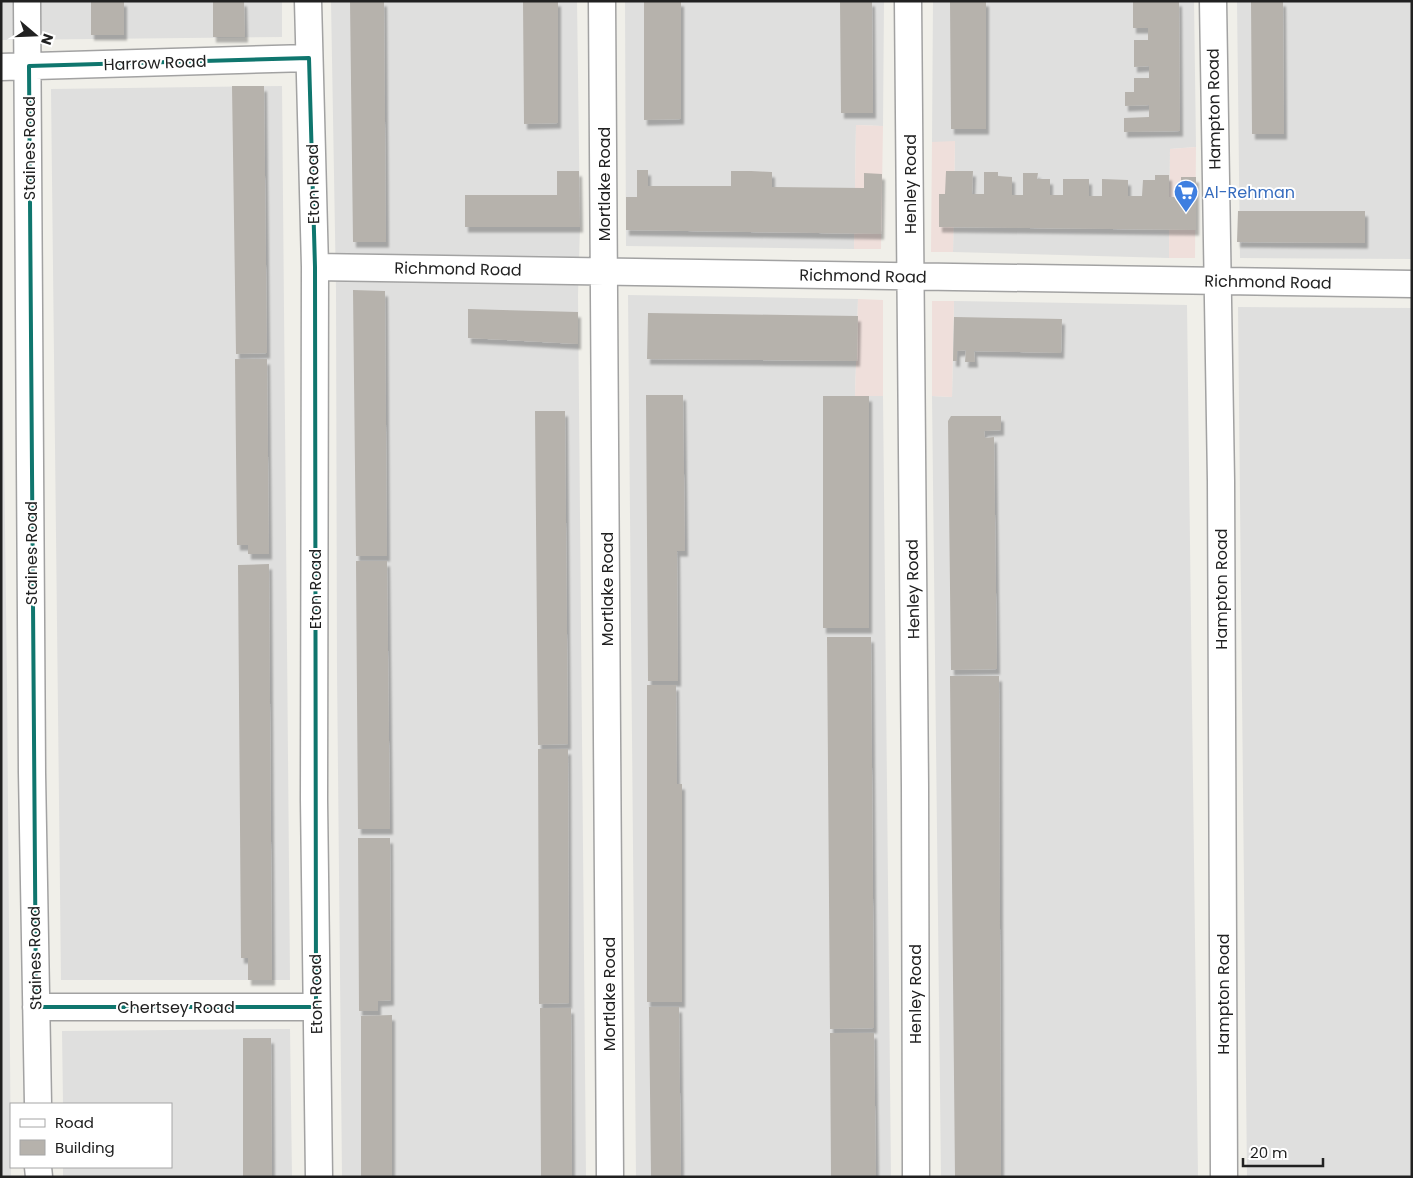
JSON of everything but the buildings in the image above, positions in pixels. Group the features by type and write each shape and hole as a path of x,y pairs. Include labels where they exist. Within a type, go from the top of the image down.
{"street":[{"name":"Staines Road","path":"27,1 29,66 32,773 38,1103"},
{"name":"Eton Road","path":"308,1 315,267 314,800 319,1177"},
{"name":"Mortlake Road","path":"602,1 610,1177"},
{"name":"Henley Road","path":"908,1 916,1177"},
{"name":"Hampton Road","path":"1213,1 1216,282 1221,481 1224,1177"},
{"name":"Harrow Road","path":"1,66 310,58"},
{"name":"Richmond Road","path":"315,267 1412,284"},
{"name":"Chertsey Road","path":"36,1007 316,1008"}],"highlighted area":[{"path":"309,58 315,267 316,1007 36,1007 29,66"}],"shaded area":[{"path":"1,1 282,1 282,37 1,40"},
{"path":"331,1 577,1 586,1177 342,1177 337,670 336,290"},
{"path":"625,1 884,1 883,126 856,125 854,249 626,246"},
{"path":"933,1 1194,1 1196,147 1170,149 1169,258 953,252 955,142 932,142"},
{"path":"1237,1 1412,1 1412,259 1240,258"},
{"path":"282,86 290,980 61,980 51,89"},
{"path":"856,125 883,126 881,249 854,249"},
{"path":"955,141 953,252 931,252 932,142"},
{"path":"1196,147 1195,258 1169,258 1170,149"},
{"path":"1,218 11,1177 1,1177"},
{"path":"628,295 858,299 855,396 883,396 891,1177 636,1177"},
{"path":"858,299 883,300 883,396 855,396"},
{"path":"932,301 954,301 952,397 932,396"},
{"path":"954,301 1187,305 1198,1177 941,1177 932,396 952,397"},
{"path":"1238,307 1412,308 1412,1177 1247,1177"},
{"path":"290,1029 292,1177 63,1177 63,1168 172,1168 172,1103 63,1103 62,1031"}],"place":[{"name":"Al-Rehman","path":"1186,213"}]}
